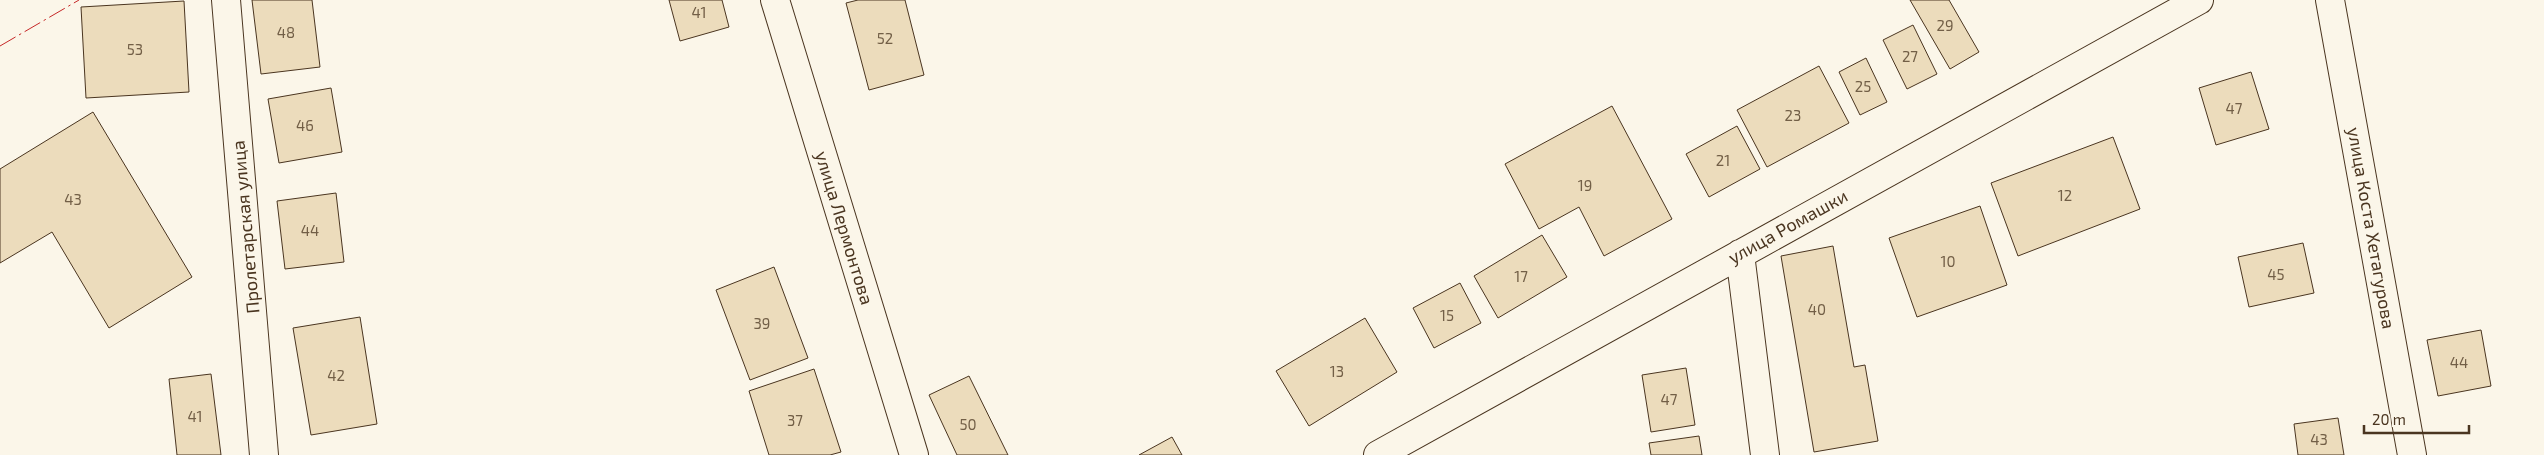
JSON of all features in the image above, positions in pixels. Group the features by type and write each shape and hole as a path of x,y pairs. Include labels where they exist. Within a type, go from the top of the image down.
{"street":[{"name":"Пролетарская улица","path":"226,0 264,455"},
{"name":"улица Лермонтова","path":"775,0 914,455"},
{"name":"улица Ромашки","path":"1378,455 2199,0"},
{"name":"улица Коста Хетагурова","path":"2330,0 2412,455"},
{"path":"1740,254 1765,455"}],"building":[{"path":"252,0 312,0 320,67 261,74"},
{"path":"669,0 722,0 729,27 680,41"},
{"path":"858,0 905,0 924,75 869,90 846,3"},
{"path":"1910,0 1949,0 1979,52 1950,69"},
{"path":"184,1 189,92 86,98 81,7"},
{"path":"1913,25 1937,74 1907,89 1883,40"},
{"path":"1866,58 1887,102 1860,115 1839,72"},
{"path":"1819,66 1849,123 1767,167 1737,110"},
{"path":"2251,72 2269,129 2216,145 2199,88"},
{"path":"331,88 342,152 279,163 268,99"},
{"path":"1612,106 1672,219 1604,256 1579,207 1539,229 1505,164"},
{"path":"93,112 192,277 109,328 52,232 0,263 0,169"},
{"path":"1737,126 1760,169 1709,197 1686,154"},
{"path":"2113,137 2140,209 2018,256 1991,183"},
{"path":"336,193 344,262 285,269 277,201"},
{"path":"1980,206 2007,285 1917,317 1889,238"},
{"path":"1542,235 1567,277 1498,318 1474,276"},
{"path":"2303,243 2314,293 2249,307 2238,257"},
{"path":"1833,246 1854,367 1865,365 1878,441 1814,452 1781,256"},
{"path":"774,267 808,358 750,380 716,290"},
{"path":"1460,283 1481,323 1434,348 1413,308"},
{"path":"360,317 377,424 311,435 293,328"},
{"path":"1365,318 1397,372 1309,426 1276,371"},
{"path":"2481,330 2491,386 2438,396 2427,340"},
{"path":"1686,368 1695,425 1651,432 1642,375"},
{"path":"814,369 841,452 830,455 769,455 749,391"},
{"path":"211,374 221,455 177,455 169,379"},
{"path":"969,376 1008,455 957,455 929,395"},
{"path":"2338,418 2344,455 2298,455 2294,424"},
{"path":"1699,436 1702,455 1651,455 1649,443"},
{"path":"1172,437 1182,455 1139,455"}],"power":[{"path":"0,46 79,0"}]}
